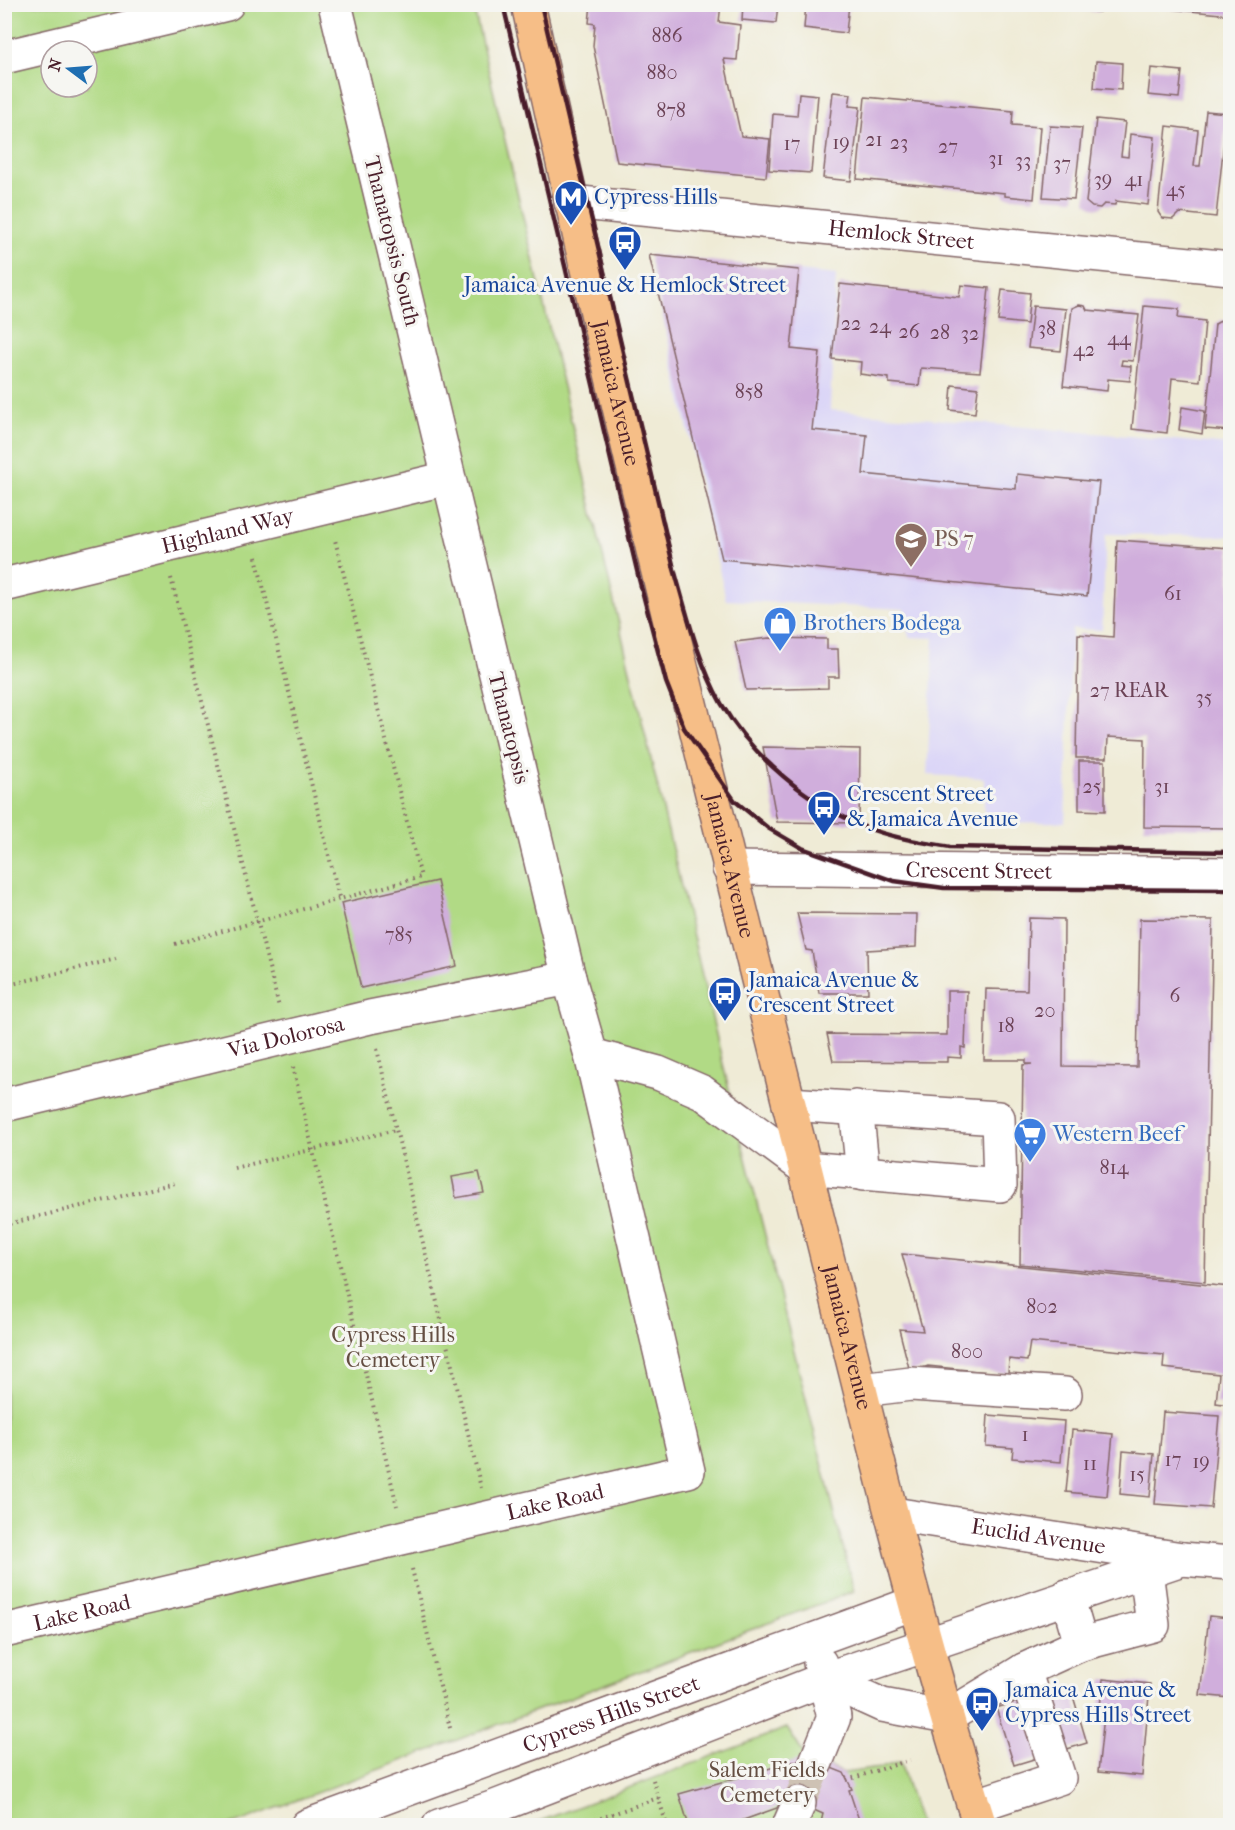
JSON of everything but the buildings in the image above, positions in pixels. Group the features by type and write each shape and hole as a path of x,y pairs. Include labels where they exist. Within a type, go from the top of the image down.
{"main road":[{"name":"Jamaica Avenue","path":"528,4 571,202 729,868 914,1603 977,1816"}],"street":[{"path":"4,57 227,4"},
{"name":"Thanatopsis South","path":"335,4 448,477"},
{"name":"Hemlock Street","path":"571,202 1230,268"},
{"name":"Highland Way","path":"4,585 448,477"},
{"name":"Thanatopsis","path":"448,477 569,978 591,1055"},
{"name":"Crescent Street","path":"729,868 1230,874"},
{"name":"Via Dolorosa","path":"4,1105 370,1017 569,978"},
{"path":"591,1055 658,1073 702,1092 806,1168 1000,1185 998,1118 789,1104"},
{"name":"Lake Road","path":"4,1631 687,1471 591,1055"},
{"path":"856,1107 863,1174"},
{"path":"861,1389 911,1384 1065,1394"},
{"name":"Euclid Avenue","path":"893,1514 1182,1559 1230,1563"},
{"name":"Euclid Avenue","path":"925,1643 1182,1559"},
{"path":"825,1679 882,1705 947,1718 1024,1670 1081,1644 1153,1625 1146,1571"},
{"path":"1068,1596 1081,1644"},
{"name":"Cypress Hills Street","path":"308,1826 914,1603"},
{"path":"813,1642 834,1717 816,1762"},
{"name":"Cypress Hills Street","path":"439,1826 495,1807 825,1679 925,1643"},
{"path":"977,1816 1059,1778 1024,1670"}],"path":[{"path":"175,944 339,897 421,877 327,507"},
{"path":"249,526 339,897"},
{"path":"164,547 286,1037 451,1732"},
{"path":"4,986 116,959"},
{"path":"370,1017 488,1518"},
{"path":"234,1168 396,1130"},
{"path":"4,1225 175,1183"},
{"path":"847,1779 910,1760"},
{"path":"653,1779 666,1825"},
{"path":"578,1826 658,1798"}],"shaded area":[{"name":"PS 7","path":"649,255 836,275 830,410 1230,445 1230,536 1106,534 1102,630 1072,629 1065,822 984,823 984,778 927,775 934,638 909,637 904,609 726,600"}],"green space":[{"name":"Cypress Hills Cemetery","path":"5,5 473,5 735,1115 854,1591 231,1825 5,1826"},
{"name":"Salem Fields Cemetery","path":"787,1728 806,1758 844,1773 880,1768 900,1762 920,1825 527,1826"}],"tunnel":[{"path":"799,1803 816,1762"}],"railway":[{"path":"503,4 639,579 666,682 684,728 735,801 768,828 802,848 894,881 944,888 1230,890"},
{"path":"541,4 674,569 699,654 713,687 734,723 749,742 784,777 823,805 865,827 896,837 950,847 1230,852"}],"place":[{"name":"Cypress Hills","path":"571,226"},
{"name":"Jamaica Avenue & Hemlock Street","path":"625,271"},
{"name":"PS 7","path":"911,568"},
{"name":"Brothers Bodega","path":"780,652"},
{"name":"Crescent Street & Jamaica Avenue","path":"824,836"},
{"name":"Jamaica Avenue & Crescent Street","path":"725,1022"},
{"name":"Western Beef","path":"1030,1163"},
{"name":"Jamaica Avenue & Cypress Hills Street","path":"982,1732"}]}
